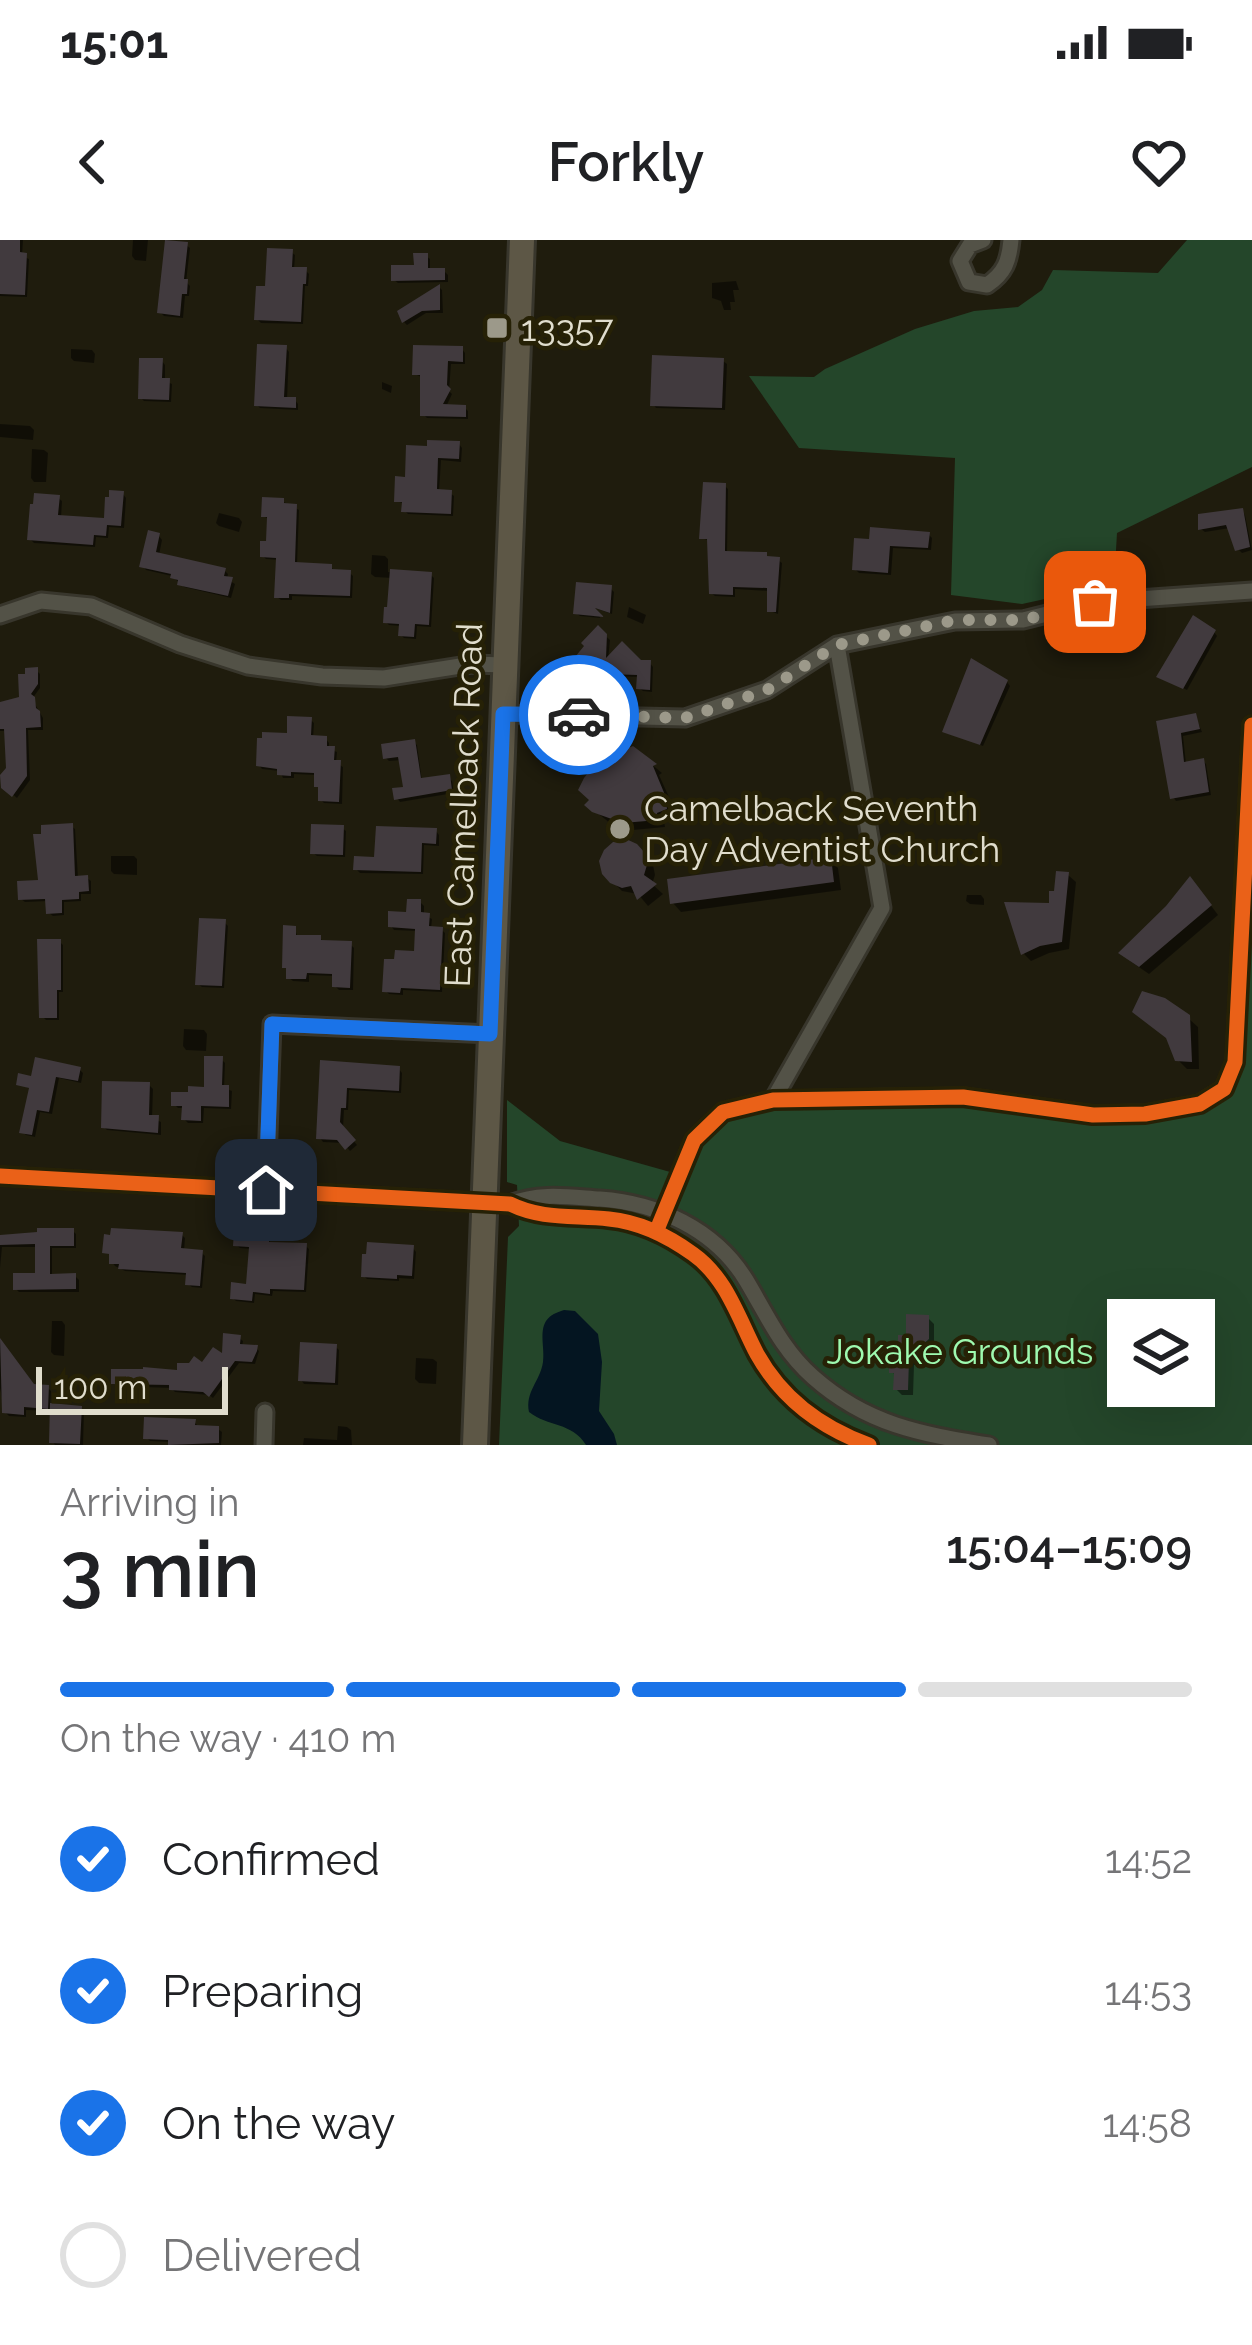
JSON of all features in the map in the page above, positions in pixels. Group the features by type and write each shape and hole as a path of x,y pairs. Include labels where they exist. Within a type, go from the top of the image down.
{"main road":[{"name":"East Camelback Road","path":"475,1445 522,240"}],"street":[{"path":"983,240 970,245 960,261 969,282 987,285 1003,274 1011,240"},
{"path":"503,714 685,718 767,690 837,645 956,620 1023,620 1095,602 1252,591"},
{"path":"0,615 41,601 91,606 179,644 248,666 322,676 384,678 473,664 505,664"},
{"path":"773,1100 882,908 837,645"},
{"path":"656,1232 694,1140 723,1112 773,1100 963,1097 1094,1115 1145,1114 1200,1104 1224,1089 1234,1062 1252,724"},
{"path":"266,1190 272,1024 490,1034"},
{"path":"0,1176 483,1203 510,1204 532,1196 578,1198 649,1206 713,1240 743,1275 788,1353 846,1402 913,1432 989,1445"},
{"path":"510,1204 531,1215 614,1219 656,1232 698,1257 724,1288 758,1356 790,1400 840,1435 869,1445"},
{"path":"264,1445 265,1412"}],"green space":[{"path":"1187,240 1252,240 1252,467 1117,533 1114,584 1022,604 951,595 955,458 799,448 749,376 814,377 915,329 974,311 1018,307 1042,290 1053,270 1158,273"},
{"name":"Jokake Grounds","path":"1252,838 1252,1445 499,1445 508,1237 519,1226 517,1185 507,1182 507,1100 560,1141 688,1177 702,1143 721,1123 776,1108 948,1103 1093,1122 1228,1093"}],"water":[{"path":"564,1310 575,1311 598,1334 602,1362 599,1411 617,1445 586,1445 574,1432 529,1412 529,1398 543,1362 544,1325"}],"building":[{"path":"0,240 20,240 20,252 27,253 25,295 0,294"},
{"path":"165,240 188,242 187,294 182,294 180,316 157,313"},
{"path":"267,248 293,249 292,267 307,267 301,322 254,320 256,286 265,286"},
{"path":"413,253 428,253 428,268 445,268 445,280 391,281 391,265 414,265"},
{"path":"440,284 440,310 422,311 402,323 397,311"},
{"path":"257,344 287,345 284,397 296,397 296,408 254,406"},
{"path":"413,345 463,346 463,362 448,361 451,389 443,404 466,405 466,417 420,416 420,375 412,375"},
{"path":"652,355 724,358 722,408 650,406"},
{"path":"139,358 163,358 162,378 170,378 169,400 138,399"},
{"path":"427,440 460,441 459,459 438,458 437,489 452,490 451,514 401,512 402,502 394,502 395,476 405,477 406,445 427,446"},
{"path":"703,482 726,483 725,551 780,557 776,612 767,612 767,588 733,587 733,595 709,594 707,539 699,539"},
{"path":"109,490 124,491 121,526 107,525 106,536 94,535 93,545 27,540 34,493 60,495 58,515 104,518"},
{"path":"262,497 297,504 295,562 351,570 350,596 289,594 289,598 274,598 276,558 260,557 267,517 261,517"},
{"path":"1243,508 1250,547 1235,551 1226,525 1198,530 1198,514"},
{"path":"870,527 930,532 928,548 890,546 888,573 852,570 854,538 869,539"},
{"path":"148,530 160,533 156,552 226,568 224,576 233,577 228,596 177,585 171,574 139,567"},
{"path":"390,569 432,572 429,625 415,624 414,637 398,636 399,624 383,623"},
{"path":"576,582 612,585 610,613 595,608 604,617 573,614"},
{"path":"1193,615 1216,630 1183,689 1156,677"},
{"path":"598,625 607,634 606,658 622,641 641,660 651,660 650,690 636,689 637,675 605,674 593,662 576,683 562,673"},
{"path":"971,658 1008,680 980,745 942,732"},
{"path":"38,667 38,684 31,694 40,711 41,727 26,728 27,776 12,797 1,788 0,775 6,768 0,702 19,697 18,674"},
{"path":"1196,713 1200,729 1181,733 1184,762 1204,758 1209,792 1170,799 1156,721"},
{"path":"287,716 312,717 311,735 327,736 327,746 335,746 334,760 341,760 339,802 318,801 314,773 277,775 277,769 256,766 257,738 262,738 262,732 287,733"},
{"path":"415,739 421,778 450,774 452,790 394,800 392,788 403,787 398,757 383,759 381,744"},
{"path":"633,746 657,764 653,766 667,809 657,813 658,820 623,823 592,812 584,805 589,800 578,790 608,748 612,755"},
{"path":"73,823 75,876 88,875 89,891 79,892 79,899 62,900 62,913 46,914 45,899 18,900 17,881 38,880 33,834 41,834 41,825"},
{"path":"311,824 344,825 343,855 310,854"},
{"path":"376,826 437,828 436,844 422,843 421,872 353,870 354,856 374,857"},
{"path":"626,839 645,853 644,875 657,884 637,900 631,886 610,883 599,861 613,842"},
{"path":"831,857 834,882 670,904 667,879"},
{"path":"1056,871 1069,872 1062,942 1021,955 1004,902 1049,903"},
{"path":"1190,876 1212,905 1139,967 1118,953 1166,906"},
{"path":"407,899 421,899 421,912 430,913 429,926 443,927 440,990 382,992 384,959 394,959 395,950 414,951 415,929 388,927 388,911 406,912"},
{"path":"199,918 226,919 222,986 195,985"},
{"path":"283,925 296,926 296,935 352,941 350,988 332,987 332,974 307,973 306,979 286,979"},
{"path":"37,939 61,939 57,1018 39,1018"},
{"path":"1142,991 1165,998 1190,1015 1192,1062 1175,1061 1166,1038 1132,1012"},
{"path":"204,1056 223,1056 222,1085 229,1085 229,1107 201,1106 201,1121 181,1120 182,1106 171,1106 171,1092 204,1087"},
{"path":"35,1057 81,1067 78,1081 56,1077 49,1112 37,1110 32,1135 19,1133 29,1088 16,1085 18,1073 31,1076"},
{"path":"320,1060 400,1066 399,1091 347,1088 340,1122 356,1140 345,1150 337,1140 316,1139"},
{"path":"102,1081 150,1082 149,1115 159,1115 158,1133 101,1128"},
{"path":"37,1228 74,1228 74,1246 50,1246 50,1274 76,1273 76,1289 13,1290 13,1273 35,1273 35,1244 0,1245 0,1235 37,1232"},
{"path":"111,1228 183,1232 181,1248 203,1250 200,1286 185,1285 186,1273 118,1269 119,1264 109,1264 109,1254 102,1253 104,1234 110,1235"},
{"path":"234,1232 269,1234 269,1242 307,1243 304,1290 270,1289 270,1294 253,1292 252,1301 230,1299 231,1282 246,1284 249,1247 233,1246"},
{"path":"367,1242 414,1245 412,1276 361,1277"},
{"path":"906,1314 929,1315 929,1339 920,1347 919,1360 909,1360 908,1390 893,1390 889,1347 898,1347 898,1335 906,1335"},
{"path":"223,1333 241,1335 240,1344 258,1345 257,1351 252,1362 235,1361 209,1397 203,1392 169,1390 169,1385 111,1384 111,1369 177,1370 177,1363 189,1363 194,1356 202,1362 213,1347 222,1353"},
{"path":"0,1338 34,1384 49,1385 48,1409 24,1407 24,1415 2,1413"},
{"path":"300,1342 337,1344 335,1383 298,1381"},
{"path":"50,1403 82,1406 80,1444 49,1443"},
{"path":"144,1417 196,1419 195,1425 219,1426 219,1443 168,1445 168,1440 143,1439"}],"cycle path":[{"path":"656,1232 694,1140 723,1112 773,1100 963,1097 1093,1115 1145,1114 1200,1104 1224,1089 1235,1062 1252,725"},
{"path":"0,1176 510,1204 546,1215 632,1223 674,1241 705,1264 778,1385 820,1421 869,1445"}],"way so far":[{"path":"579,715 685,718 767,690 837,645 956,620 1023,620 1095,602"}],"place":[{"name":"13357","path":"497,328"},
{"name":"Camelback Seventh Day Adventist Church","path":"620,829"}],"route":[{"path":"266,1190 272,1024 490,1034 503,714 579,715"}]}
